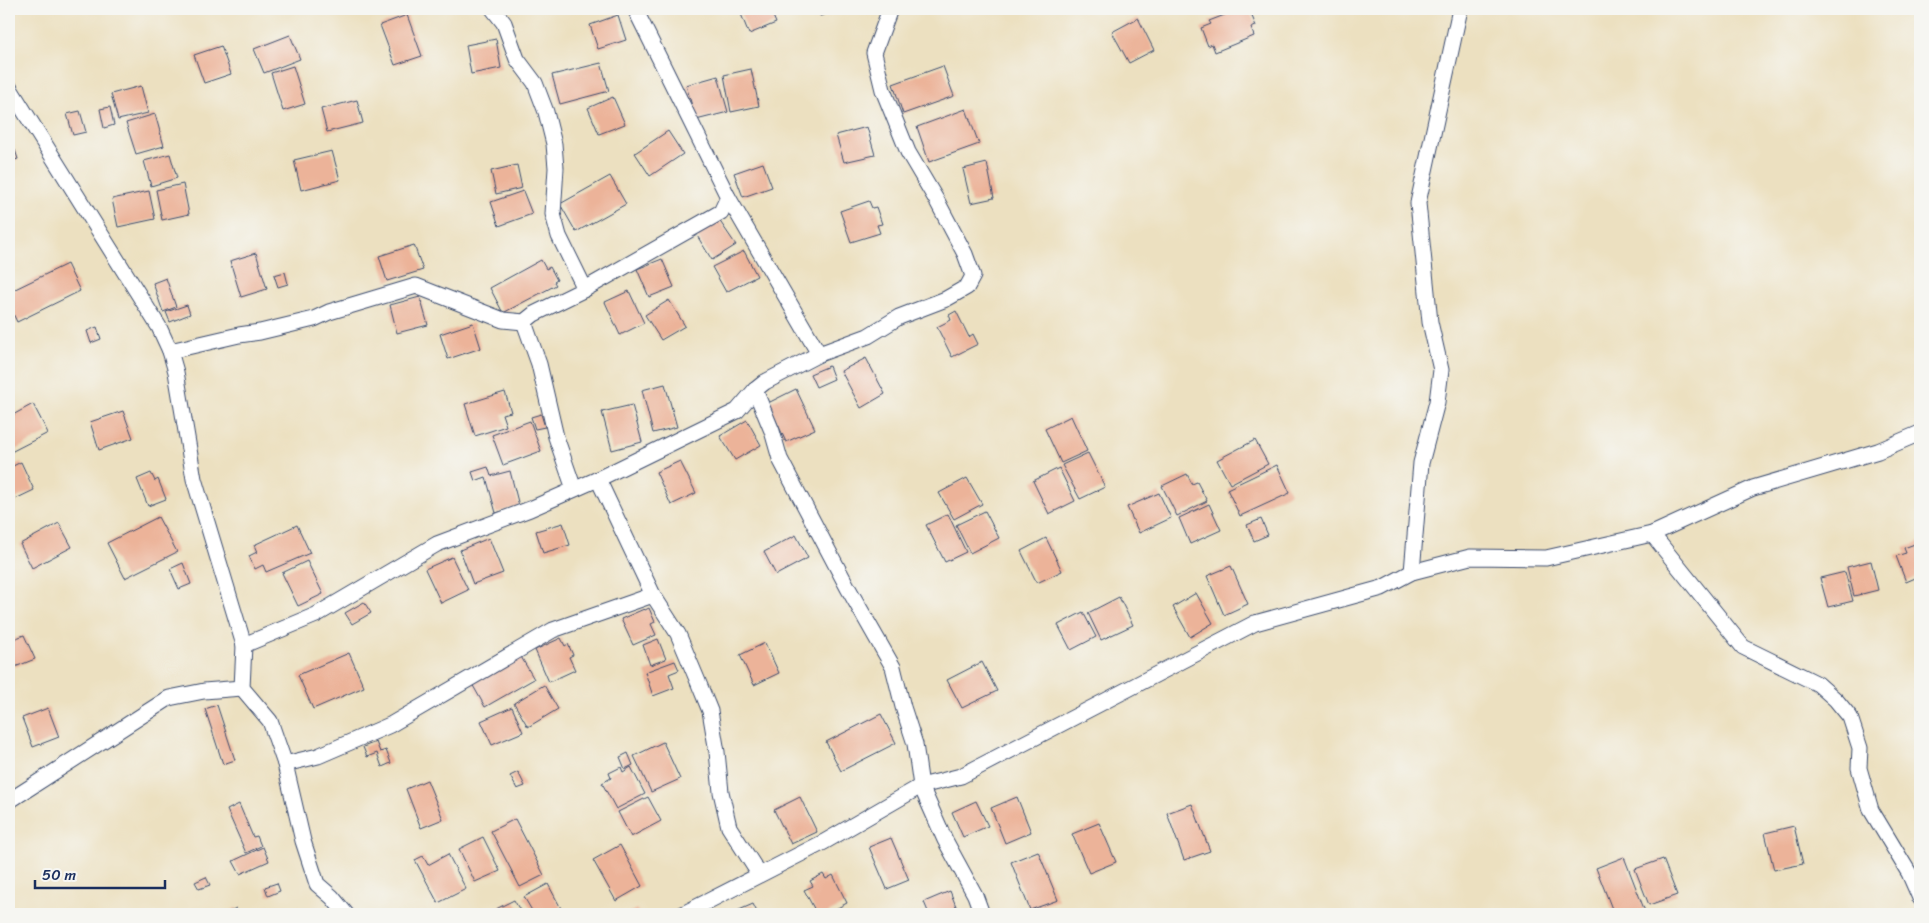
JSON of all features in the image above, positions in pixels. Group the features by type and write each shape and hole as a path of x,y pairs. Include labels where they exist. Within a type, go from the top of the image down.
{"street":[{"path":"494,9 504,23 517,59 535,83 546,112 554,144 556,168 553,214 560,236 585,289"},
{"path":"635,9 728,197 818,354"},
{"path":"244,645 316,615 437,544 530,509 598,479 737,411 755,390 766,382 818,354 868,336 899,317 946,299 967,287 973,276 965,254 908,152 883,90 874,53 890,9"},
{"path":"1412,572 1421,463 1437,402 1441,370 1430,322 1418,203 1460,9"},
{"path":"9,88 160,327 170,351 176,372 194,479 244,645 242,688 270,721 285,764 303,841 317,884 332,897 344,914"},
{"path":"170,351 314,319 329,312 416,286 503,320 524,322 534,314 585,289 722,212 728,197"},
{"path":"524,322 539,364 556,437 574,489"},
{"path":"755,390 772,431 780,459 848,588 893,667 915,744 921,786 945,840 975,895 982,914"},
{"path":"683,914 824,842 921,786 961,776 1255,623 1382,588 1412,572 1470,558 1546,558 1652,534 1753,488 1878,451 1920,433"},
{"path":"598,479 653,594 678,634 710,711 721,792 729,827 759,874"},
{"path":"1652,534 1743,647 1818,684 1836,700 1850,717 1860,748 1859,768 1871,810 1909,873 1920,898"},
{"path":"285,764 318,756 390,725 553,630 653,594"},
{"path":"9,801 169,698 204,691 242,688"}],"building":[{"path":"739,9 770,9 776,23 749,34"},
{"path":"818,9 846,9 820,16"},
{"path":"1240,9 1249,9 1256,26 1251,28 1254,36 1215,52 1212,44 1208,46 1201,28 1211,24 1209,21"},
{"path":"407,15 422,56 395,65 380,25"},
{"path":"618,15 626,40 598,49 590,25"},
{"path":"1138,18 1154,50 1129,63 1112,32"},
{"path":"290,35 300,59 264,73 254,49"},
{"path":"496,39 501,68 471,74 466,45"},
{"path":"221,46 231,74 204,83 194,55"},
{"path":"601,63 609,91 560,104 552,75"},
{"path":"293,66 305,104 283,111 271,73"},
{"path":"943,66 954,96 903,114 893,84"},
{"path":"751,69 759,106 731,112 724,75"},
{"path":"718,76 728,112 696,120 686,85"},
{"path":"141,86 148,113 118,120 111,94"},
{"path":"613,97 625,124 599,134 588,108"},
{"path":"357,100 363,123 327,132 321,109"},
{"path":"110,107 114,125 104,128 100,109"},
{"path":"966,109 979,144 929,162 917,127"},
{"path":"80,111 86,132 73,135 67,114"},
{"path":"155,114 164,146 136,154 126,123"},
{"path":"867,127 875,155 844,162 836,135"},
{"path":"668,131 683,154 650,176 635,153"},
{"path":"15,150 18,159 9,162 9,152"},
{"path":"332,151 340,180 301,190 294,160"},
{"path":"170,154 177,178 151,186 144,161"},
{"path":"763,163 772,187 743,197 734,173"},
{"path":"987,163 994,198 971,203 963,169"},
{"path":"517,165 522,188 496,194 491,171"},
{"path":"610,176 626,204 576,232 560,204"},
{"path":"183,184 189,214 162,220 156,190"},
{"path":"149,191 155,219 118,227 112,199"},
{"path":"523,191 532,214 499,226 491,202"},
{"path":"869,201 872,208 876,207 882,224 877,225 880,233 851,242 840,211"},
{"path":"719,220 736,245 712,260 696,234"},
{"path":"414,245 423,270 387,281 379,256"},
{"path":"744,251 757,276 726,292 712,267"},
{"path":"256,253 267,289 241,297 230,261"},
{"path":"662,259 674,287 649,297 637,269"},
{"path":"541,260 546,269 550,267 557,280 554,282 556,285 503,313 490,288"},
{"path":"67,264 80,291 17,322 9,305 9,292"},
{"path":"285,272 288,284 278,287 274,275"},
{"path":"166,278 176,307 163,312 153,283"},
{"path":"629,291 644,323 620,335 605,302"},
{"path":"420,297 428,325 397,333 390,305"},
{"path":"669,300 685,326 661,340 645,315"},
{"path":"187,305 190,314 170,322 166,312"},
{"path":"956,311 969,337 973,334 978,344 952,357 937,327 951,320 949,315"},
{"path":"473,323 481,348 448,359 440,334"},
{"path":"97,327 101,339 91,343 87,331"},
{"path":"866,358 885,394 861,408 841,371"},
{"path":"829,366 834,379 816,387 810,374"},
{"path":"665,384 677,427 653,433 642,390"},
{"path":"796,389 815,429 786,442 768,403"},
{"path":"505,392 511,412 502,414 506,426 475,436 465,404"},
{"path":"33,404 48,433 9,453 9,417"},
{"path":"632,405 642,442 612,450 602,412"},
{"path":"123,411 133,438 99,450 90,422"},
{"path":"541,414 545,427 535,429 531,417"},
{"path":"1071,416 1087,451 1061,463 1045,429"},
{"path":"747,420 761,445 735,460 720,436"},
{"path":"530,421 541,451 503,465 492,435"},
{"path":"1255,440 1268,464 1230,484 1217,460"},
{"path":"1088,453 1105,487 1080,499 1062,465"},
{"path":"680,461 696,493 671,505 656,472"},
{"path":"21,462 34,490 9,502 9,468"},
{"path":"1277,465 1290,493 1240,516 1227,489"},
{"path":"488,467 491,476 510,471 519,506 496,513 486,477 475,481 472,472"},
{"path":"1059,468 1075,501 1049,514 1033,481"},
{"path":"151,473 155,481 158,479 166,499 148,506 137,479"},
{"path":"1187,474 1192,484 1197,482 1207,501 1177,516 1162,486"},
{"path":"967,478 982,504 954,519 939,493"},
{"path":"1159,493 1171,518 1139,533 1127,507"},
{"path":"1209,504 1221,530 1190,544 1179,518"},
{"path":"985,511 999,538 970,553 956,525"},
{"path":"948,514 966,552 945,562 926,525"},
{"path":"158,517 177,552 125,578 107,543"},
{"path":"1261,519 1268,535 1254,541 1247,525"},
{"path":"59,523 72,547 32,568 20,544"},
{"path":"563,523 570,545 543,553 536,531"},
{"path":"297,525 310,553 266,572 263,565 255,569 249,556 257,552 254,545"},
{"path":"796,535 808,558 776,575 764,552"},
{"path":"489,538 503,573 473,584 460,550"},
{"path":"1046,538 1062,571 1037,583 1021,551"},
{"path":"1920,542 1920,576 1906,582 1896,556 1906,553 1904,548"},
{"path":"452,557 468,590 441,603 425,569"},
{"path":"307,561 323,594 298,606 282,573"},
{"path":"1871,561 1878,590 1854,596 1847,567"},
{"path":"183,563 191,584 179,589 170,569"},
{"path":"1231,566 1248,604 1224,615 1207,576"},
{"path":"1845,572 1853,601 1828,607 1820,578"},
{"path":"1196,593 1213,623 1190,637 1173,607"},
{"path":"1119,597 1133,625 1101,640 1088,613"},
{"path":"364,602 371,613 352,624 345,613"},
{"path":"649,608 655,622 651,624 656,635 633,645 621,619"},
{"path":"1083,612 1096,637 1071,650 1058,625"},
{"path":"24,635 35,659 15,667 9,653 9,641"},
{"path":"561,638 565,646 568,644 573,655 569,657 575,670 549,682 535,650"},
{"path":"658,639 666,659 650,665 643,645"},
{"path":"765,643 779,673 754,685 740,655"},
{"path":"349,653 364,687 313,709 298,675"},
{"path":"520,655 534,679 485,707 471,682"},
{"path":"675,661 679,670 669,674 674,688 653,696 645,672"},
{"path":"982,662 997,691 962,708 947,680"},
{"path":"544,685 558,709 528,727 514,703"},
{"path":"217,705 235,760 223,764 205,709"},
{"path":"512,707 523,732 492,745 481,721"},
{"path":"48,708 59,737 33,747 22,718"},
{"path":"881,714 896,743 841,771 826,742"},
{"path":"376,742 380,752 386,750 391,763 382,767 377,753 367,757 363,747"},
{"path":"663,742 680,779 651,792 634,756"},
{"path":"628,753 633,765 625,769 620,757"},
{"path":"621,767 623,772 631,767 645,794 616,809 602,783 611,778 609,773"},
{"path":"518,772 525,786 517,789 510,776"},
{"path":"427,780 443,819 421,828 406,789"},
{"path":"648,797 661,821 631,837 618,812"},
{"path":"800,797 817,832 791,844 774,810"},
{"path":"1017,797 1031,832 1005,843 991,808"},
{"path":"976,801 988,826 963,837 952,812"},
{"path":"239,804 253,837 257,836 261,846 246,853 227,810"},
{"path":"1192,804 1210,851 1184,860 1167,813"},
{"path":"515,819 544,875 520,887 491,831"},
{"path":"1099,823 1116,862 1089,873 1072,834"},
{"path":"1794,826 1803,864 1774,870 1765,833"},
{"path":"483,837 500,871 475,882 459,849"},
{"path":"891,838 909,880 887,889 869,847"},
{"path":"620,845 642,886 616,901 593,860"},
{"path":"263,847 269,861 240,874 233,861"},
{"path":"1038,851 1058,900 1030,910 1011,862"},
{"path":"448,854 466,889 438,903 415,860 423,856 428,865"},
{"path":"1624,857 1646,914 1614,914 1596,868"},
{"path":"1663,859 1677,895 1649,905 1635,869"},
{"path":"823,874 826,879 833,875 847,903 826,914 817,914 804,890 813,886 810,881"},
{"path":"206,877 210,885 199,889 195,882"},
{"path":"277,883 280,891 268,896 265,887"},
{"path":"548,884 564,914 534,914 524,897"},
{"path":"950,891 959,914 929,914 924,902"},
{"path":"514,900 522,914 488,913"},
{"path":"753,904 758,914 730,914"},
{"path":"236,908 239,914 225,914"},
{"path":"637,909 640,914 626,914"}]}
